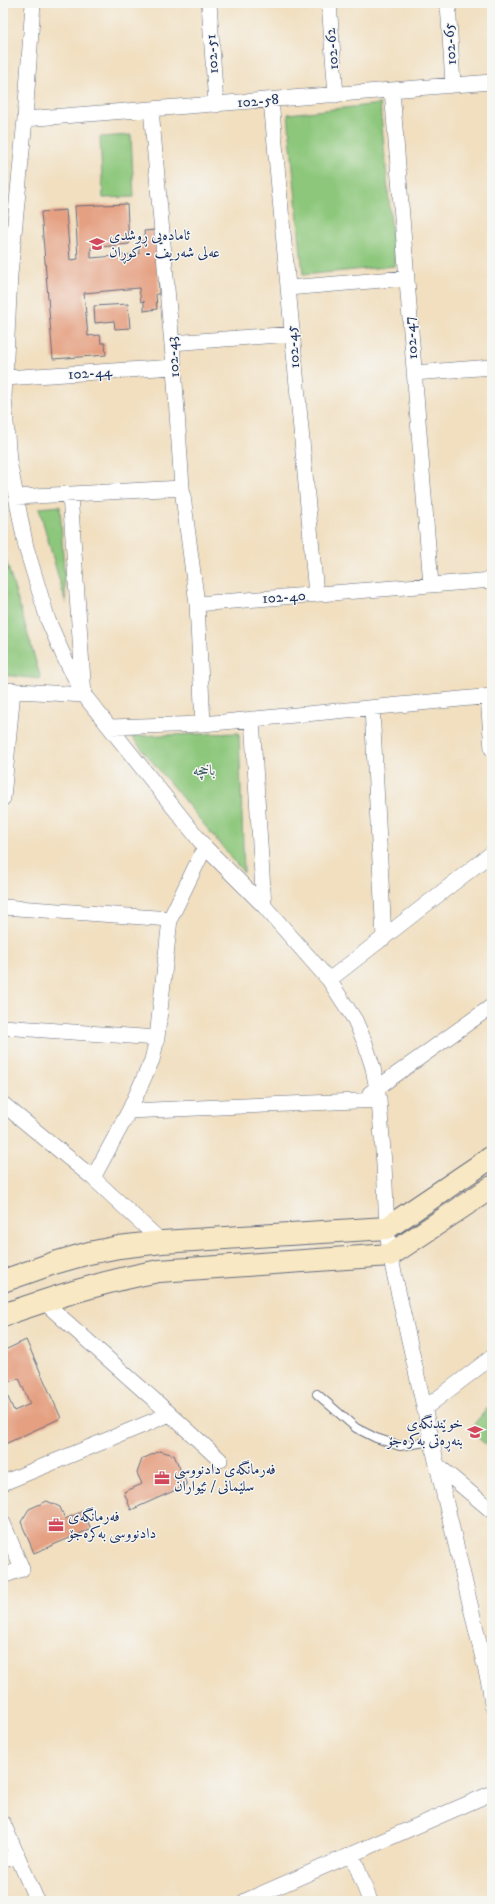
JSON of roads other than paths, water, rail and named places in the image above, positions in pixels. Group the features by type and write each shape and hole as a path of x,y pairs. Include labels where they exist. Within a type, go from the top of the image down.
{"main road":[{"path":"3,1281 54,1263 89,1253 162,1242 387,1228 492,1158"},
{"path":"3,1315 99,1284 159,1271 390,1255 492,1187"}],"street":[{"path":"33,3 25,119 7,275 5,378 3,397 9,461 26,547 48,620 84,695 205,847 264,906 329,980 343,999 360,1032 373,1068 378,1094 390,1255 437,1465 491,1689 492,1705"},
{"name":"102-51","path":"209,3 216,104"},
{"name":"102-62","path":"328,3 336,95"},
{"name":"102-65","path":"448,3 453,86"},
{"name":"102-58","path":"25,119 492,82"},
{"name":"102-47","path":"392,90 431,585"},
{"name":"102-45","path":"271,100 316,594"},
{"name":"102-43","path":"151,109 174,367 182,488 197,604"},
{"path":"288,288 406,278"},
{"path":"172,343 292,334"},
{"name":"102-44","path":"5,378 174,367"},
{"path":"414,373 492,367"},
{"path":"16,497 182,488"},
{"path":"70,495 84,695"},
{"name":"102-40","path":"197,604 492,580"},
{"path":"197,604 203,724"},
{"path":"3,798 8,690 84,695"},
{"path":"110,728 203,724 490,696 492,749"},
{"path":"372,708 384,938"},
{"path":"252,719 264,906"},
{"path":"93,1178 129,1111 152,1060 157,1038 170,919 205,847"},
{"path":"329,980 492,853"},
{"path":"3,907 170,919"},
{"path":"129,1111 357,1101 378,1094 492,1006"},
{"path":"3,1027 157,1038"},
{"path":"3,1104 93,1178 162,1242"},
{"path":"43,1301 220,1460"},
{"path":"425,1408 492,1357"},
{"path":"3,1483 170,1414"},
{"path":"437,1465 492,1511"},
{"path":"3,1523 22,1568 3,1576"},
{"path":"245,1901 492,1793"},
{"path":"3,1822 37,1901"},
{"path":"3,1860 17,1854"},
{"path":"352,1854 370,1901"}],"lane":[{"path":"317,1394 356,1428 376,1438 400,1446 432,1441"}],"place":[{"name":"ئامادەیی ڕوشدی عەلی شەریف - کوڕان","path":"97,244"},
{"name":"خوێندنگەی بنەڕەتی بەکرەجۆ","path":"475,1432"},
{"name":"فەرمانگەی دادنووسی سلێمانی / ئێواران","path":"162,1478"},
{"name":"فەرمانگەی دادنووسی بەکرەجۆ","path":"56,1525"}],"park label":[{"name":"باخچە","path":"204,770"}]}
